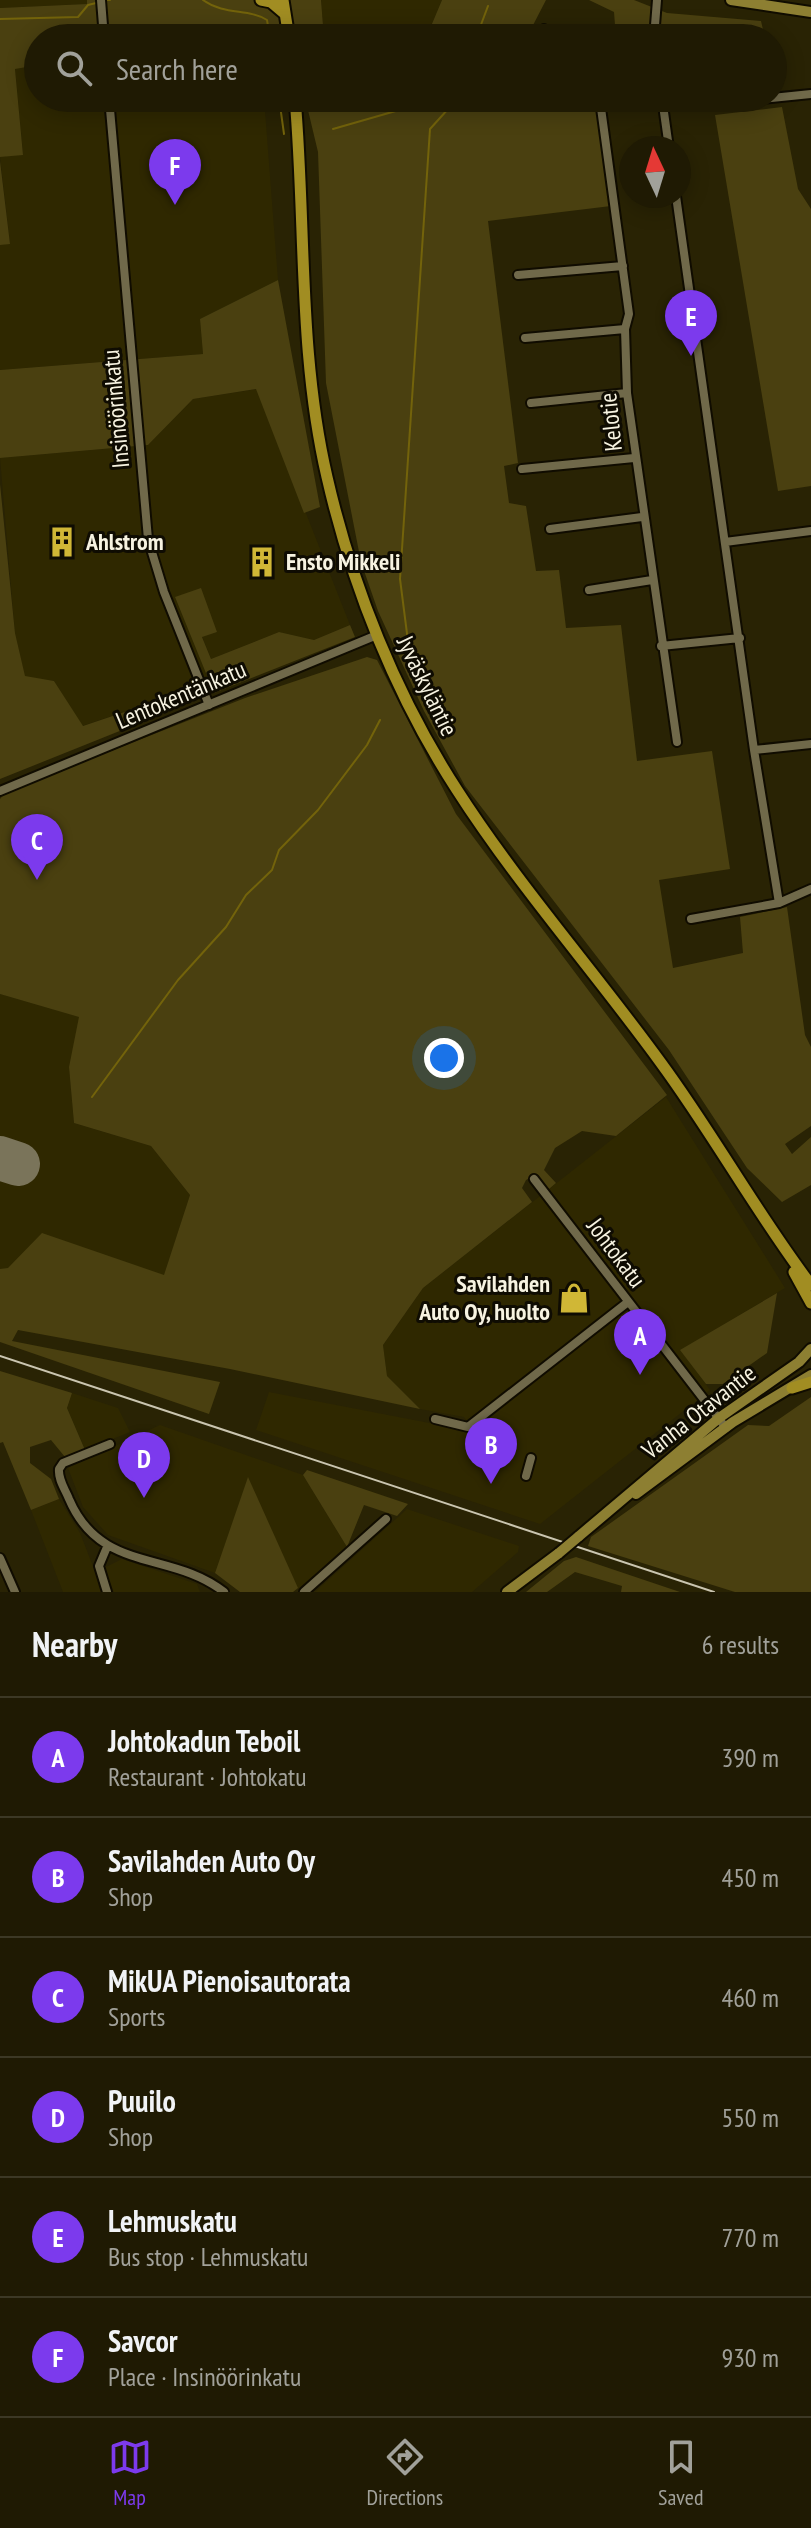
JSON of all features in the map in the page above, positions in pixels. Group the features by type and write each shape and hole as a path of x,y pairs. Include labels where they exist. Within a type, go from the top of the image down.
{"highway":[{"path":"261,0 271,2 285,14"},
{"path":"283,0 287,24"},
{"name":"Jyväskyläntie","path":"296,112 306,324 319,438 341,530 377,635 413,713 463,799 695,1110 811,1285"},
{"name":"Jyväskyläntie","path":"755,1201 811,1303"},
{"path":"792,1388 811,1382"}],"main road":[{"path":"731,0 811,12"},
{"name":"Vanha Otavantie","path":"507,1592 799,1362 811,1349"},
{"name":"Vanha Otavantie","path":"722,1423 792,1388 811,1375"}],"street":[{"path":"101,0 103,24"},
{"path":"655,24 657,0"},
{"path":"787,96 811,94"},
{"name":"Insinöörinkatu","path":"110,112 148,539 164,592 209,705"},
{"name":"Kelotie","path":"602,112 629,314 625,329 627,393 634,458 677,742"},
{"path":"664,112 667,136"},
{"path":"678,208 754,750 779,903"},
{"path":"518,275 623,266"},
{"path":"525,338 625,329"},
{"path":"531,403 627,393"},
{"path":"522,469 634,458"},
{"path":"550,529 642,517"},
{"path":"725,542 811,531"},
{"path":"589,590 652,580"},
{"name":"Lentokentänkatu","path":"0,791 377,635"},
{"path":"661,646 740,638"},
{"path":"754,750 811,744"},
{"path":"691,919 779,903 811,889"},
{"name":"Johtokatu","path":"534,1179 722,1423"},
{"path":"435,1419 468,1427 628,1302"},
{"path":"110,1444 63,1463 58,1475 77,1515 107,1547 197,1577 224,1592"},
{"path":"526,1476 531,1458"},
{"path":"304,1592 386,1519"},
{"path":"107,1547 99,1566 107,1592"},
{"path":"0,1558 15,1592"}],"shaded area":[{"path":"0,0 87,0 88,4 0,8"},
{"path":"87,0 321,0 323,24 24,24 24,67 15,69 23,155 0,157 0,8 87,4"},
{"path":"321,0 442,0 432,24 323,24"},
{"path":"442,0 546,0 534,24 432,24"},
{"path":"589,0 634,0 667,13 761,21 762,24 615,24 614,12"},
{"path":"24,67 24,112 265,112 278,280 200,319 203,354 0,370 0,245 10,243 0,157 23,154 15,68"},
{"path":"308,112 597,112 611,206 488,221 518,463 504,466 509,503 526,506 536,571 559,570 566,628 621,625 637,761 712,751 730,869 659,880 673,968 743,953 740,917 787,907 805,1035 811,1047 811,1126 785,1144 792,1154 811,1137 811,1185 782,1202 747,1168 669,1050 465,786 424,711 378,611 361,562 326,383 318,152"},
{"path":"783,112 798,189 811,209 811,486 778,491 715,115"},
{"path":"0,161 10,244 0,245"},
{"path":"278,280 320,507 304,513 256,389 193,399 148,445 0,458 0,370 203,354 200,319"},
{"path":"257,389 350,625 314,640 279,632 211,659 202,636 217,632 175,597 214,693 172,710 166,698 82,726 54,681 25,677 15,633 0,458 148,445 193,399"},
{"path":"0,484 15,633 25,676 54,681 83,726 166,698 172,710 0,779"},
{"path":"201,588 217,632 202,637 211,659 279,632 314,640 350,625 355,637 214,693 175,597"},
{"path":"367,657 377,660 456,814 667,1095 616,1136 582,1131 555,1148 544,1170 556,1183 549,1189 535,1175 526,1180 522,1188 532,1202 423,1288 383,1345 387,1376 420,1409 230,1369 18,1330 12,1341 220,1382 209,1414 0,1342 0,1269 8,1268 42,1233 164,1275 190,1195 151,1146 74,1123 69,1067 79,1017 0,994 0,799 5,793 245,698"},
{"path":"0,994 80,1017 69,1067 74,1123 151,1146 190,1195 164,1276 0,1269"},
{"path":"666,1097 785,1288 681,1350 710,1390 540,1524 256,1430 269,1392 476,1432 464,1417 420,1409 387,1376 383,1345 423,1288"},
{"path":"777,1293 767,1353 723,1384 706,1384 680,1350"},
{"path":"0,1371 72,1393 67,1408 85,1450 65,1457 51,1440 30,1447 30,1463 51,1479 59,1499 31,1510 3,1442 0,1443"},
{"path":"72,1393 118,1408 130,1432 85,1450 67,1408"},
{"path":"811,1397 811,1592 735,1592 588,1546 591,1537 748,1425 769,1426"},
{"path":"160,1425 303,1475 347,1547 298,1589 248,1478 215,1573 108,1535 83,1507 68,1468"},
{"path":"307,1470 408,1504 397,1516 364,1505 347,1547 303,1475"},
{"path":"248,1477 298,1588 293,1592 240,1592 215,1573"},
{"path":"59,1499 80,1533 103,1592 63,1592 31,1510"},
{"path":"407,1509 519,1546 518,1552 472,1592 315,1592"},
{"path":"576,1557 680,1592 621,1592 622,1586 575,1572 547,1592 526,1592 564,1561"},
{"path":"122,1559 197,1584 200,1592 114,1592 104,1568"}],"waterway":[{"path":"105,0 110,0"},
{"path":"203,0 220,8 260,16 268,24"},
{"path":"0,19 78,17 88,5 96,3"},
{"path":"481,24 488,6"},
{"path":"281,112 284,134"},
{"path":"333,129 392,112"},
{"path":"410,657 400,579 430,129 445,112"},
{"path":"92,1097 178,980 226,927 246,895 272,870 279,850 318,810 367,745 380,720"}],"runway":[{"path":"0,1158 18,1164"}],"railway":[{"path":"0,1356 714,1592"}],"place":[{"name":"Savcor","path":"175,205"},
{"name":"Lehmuskatu","path":"691,356"},
{"name":"Ahlstrom","path":"62,542"},
{"name":"Ensto Mikkeli","path":"262,562"},
{"name":"MikUA Pienoisautorata","path":"37,880"},
{"name":"Savilahden Auto Oy, huolto","path":"574,1298"},
{"name":"Johtokadun Teboil","path":"640,1375"},
{"name":"Savilahden Auto Oy","path":"491,1484"},
{"name":"Puuilo","path":"144,1498"}]}
